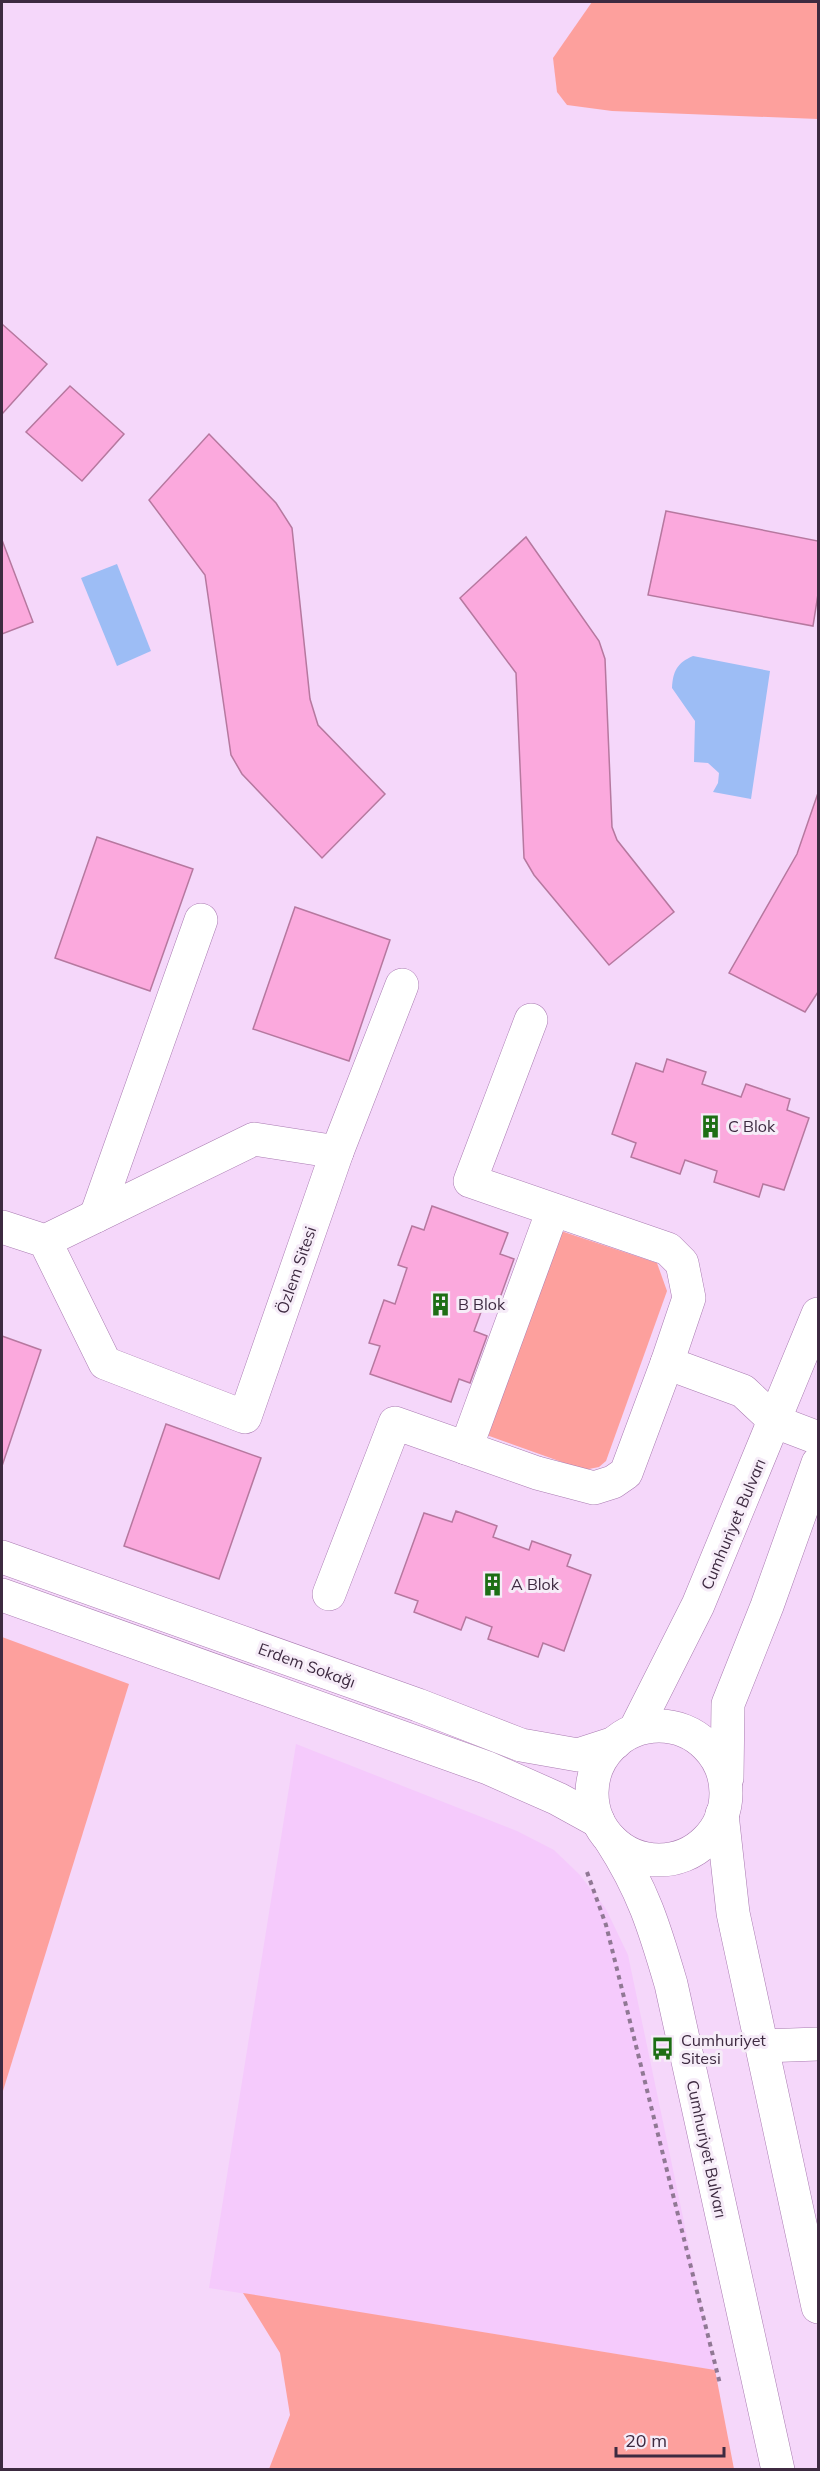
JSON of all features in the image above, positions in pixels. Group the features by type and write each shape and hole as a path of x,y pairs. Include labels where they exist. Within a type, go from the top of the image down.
{"street":[{"path":"96,1216 201,920"},
{"path":"2,1227 45,1241 254,1139 337,1152 402,985"},
{"path":"328,1594 395,1423 537,1473 594,1488 613,1482 626,1473 667,1363 689,1298 682,1263 668,1249 470,1181 531,1020"},
{"name":"Özlem Sitesi","path":"45,1241 105,1364 245,1417 337,1152"},
{"path":"466,1448 553,1210"},
{"name":"Cumhuriyet Bulvarı","path":"625,1736 698,1605 819,1314"},
{"path":"667,1363 742,1391 776,1422 819,1438"},
{"path":"2,1595 488,1768 558,1799 604,1830 626,1852 646,1859 667,1860 687,1855 705,1843 718,1827 724,1800 728,1704 767,1606 819,1463"},
{"name":"Erdem Sokağı","path":"2,1557 418,1705 521,1745 578,1755 625,1736"},
{"path":"604,1830 592,1800 593,1779 601,1759 625,1736 653,1725 674,1727 694,1734 710,1748 721,1766 733,1913 819,2307"},
{"name":"Cumhuriyet Bulvarı","path":"604,1830 633,1875 650,1912 671,1984 778,2469"},
{"path":"763,2046 819,2044"}],"path":[{"path":"585,1867 606,1925 721,2388"}],"shaded area":[{"path":"592,2 818,2 818,119 612,111 567,105 557,92 553,58"},
{"path":"555,1229 657,1263 667,1291 606,1461 599,1467 584,1470 481,1433"},
{"path":"2,1637 129,1684 2,2094"},
{"path":"296,1744 517,1831 554,1850 580,1875 606,1909 628,1955 715,2370 209,2288"},
{"path":"243,2293 715,2370 734,2469 269,2469 290,2415 280,2353"}],"water":[{"path":"117,564 151,651 117,666 81,578"},
{"path":"693,656 770,671 751,799 713,792 718,783 719,773 708,763 694,762 695,721 672,688 677,668"}],"building":[{"path":"2,324 47,364 3,413 2,412"},
{"path":"70,386 124,434 82,481 26,432"},
{"path":"209,434 276,503 292,528 310,699 318,725 385,794 322,858 242,774 231,755 205,575 149,500"},
{"path":"666,511 818,541 818,594 813,626 648,595"},
{"path":"526,537 599,641 605,659 612,827 617,840 674,912 609,965 534,875 524,858 516,673 460,598"},
{"path":"2,540 33,622 2,634"},
{"path":"818,793 818,992 805,1012 729,973 797,854"},
{"path":"97,837 193,869 150,991 55,958"},
{"path":"295,907 390,940 349,1061 253,1029"},
{"name":"C Blok","path":"667,1059 706,1072 702,1084 741,1097 746,1084 790,1099 787,1110 809,1118 784,1190 763,1184 759,1197 714,1182 717,1171 685,1160 680,1174 631,1157 636,1143 612,1134 636,1063 663,1072"},
{"name":"B Blok","path":"432,1206 508,1233 500,1254 514,1259 496,1309 484,1304 474,1331 487,1336 470,1383 459,1379 451,1402 370,1374 380,1346 369,1343 384,1300 395,1304 407,1268 398,1265 412,1226 424,1230"},
{"path":"2,1336 41,1350 2,1466"},
{"path":"166,1424 261,1458 219,1579 124,1546"},
{"name":"A Blok","path":"456,1511 497,1526 493,1537 529,1550 532,1541 571,1555 567,1566 591,1575 564,1651 543,1643 538,1657 488,1639 492,1627 466,1617 461,1630 414,1612 418,1601 395,1593 424,1513 452,1522"}],"place":[{"name":"C Blok","path":"710,1126"},
{"name":"B Blok","path":"440,1304"},
{"name":"A Blok","path":"493,1584"},
{"name":"Cumhuriyet Sitesi","path":"663,2049"}]}
